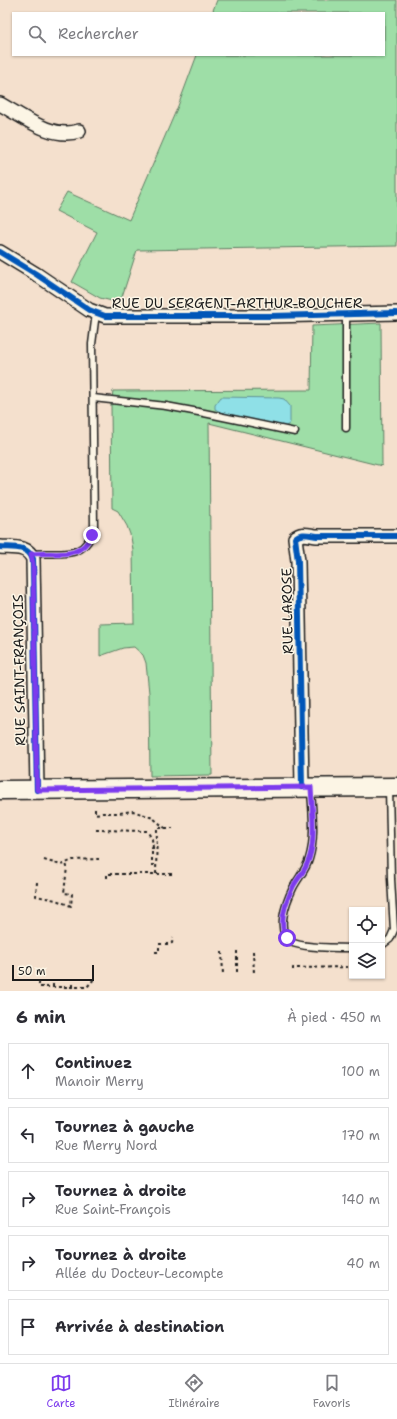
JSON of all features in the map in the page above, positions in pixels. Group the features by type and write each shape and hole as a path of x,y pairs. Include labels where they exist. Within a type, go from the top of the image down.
{"main road":[{"path":"0,790 393,787"}],"street":[{"path":"0,104 53,132 66,134 80,131"},
{"name":"RUE DU SERGENT-ARTHUR-BOUCHER","path":"0,252 96,313 109,316 163,317 397,313"},
{"name":"RUE LAROSE","path":"306,787 296,538 300,534 316,536 397,536"},
{"path":"0,547 18,548 29,552"},
{"name":"RUE SAINT-FRANÇOIS","path":"29,552 33,564 37,790"}],"lane":[{"path":"29,552 72,554 88,543 92,535 94,527 92,344 96,313"},
{"path":"346,314 346,428"},
{"path":"93,398 166,406 295,432"},
{"path":"306,787 312,835 310,857 306,868 290,893 285,908 282,928 287,938 295,944 349,948"},
{"path":"385,943 389,941 394,930 390,879 393,787"}],"path":[{"path":"95,809 95,814 135,812 153,818 165,828"},
{"path":"156,874 155,848 157,828 173,828"},
{"path":"96,830 147,831 155,848"},
{"path":"155,848 152,848 151,852 152,865 156,865"},
{"path":"44,860 60,865 73,860 99,859"},
{"path":"50,866 51,862"},
{"path":"37,882 36,896 56,900 71,906 72,894 64,893 67,867 66,863"},
{"path":"107,878 107,874 173,874"},
{"path":"155,952 159,952 159,944 172,943 173,938"},
{"path":"237,951 237,974"},
{"path":"253,951 254,974"},
{"path":"222,952 223,975"},
{"path":"292,970 292,968 307,969 349,967"},
{"path":"39,982 39,987 87,987 94,979"},
{"path":"72,981 72,987"},
{"path":"53,982 53,987"}],"green space":[{"path":"217,0 397,0 397,246 137,250 120,303 100,298 72,282 97,232 56,211 67,192 129,220 178,106 197,56 385,56 385,12 212,12"},
{"path":"381,323 382,466 209,423 212,775 150,776 149,693 146,663 143,655 134,647 123,648 100,656 100,624 134,623 133,550 131,537 127,526 118,511 112,508 111,404 113,391 311,390 312,326"}],"water":[{"path":"221,397 284,399 290,406 290,423 285,427 222,413 215,409 215,405"}],"cycle path":[{"path":"0,252 36,274 89,310 105,316 270,316 397,313"},
{"path":"302,787 298,561 295,538 305,534 317,536 397,536"},
{"path":"0,547 23,549 27,551 33,559 37,790"}],"route":[{"path":"92,535 88,543 72,554 31,554 33,559 37,790 311,787 311,851 306,868 294,886 285,908 282,928 287,938"}]}
